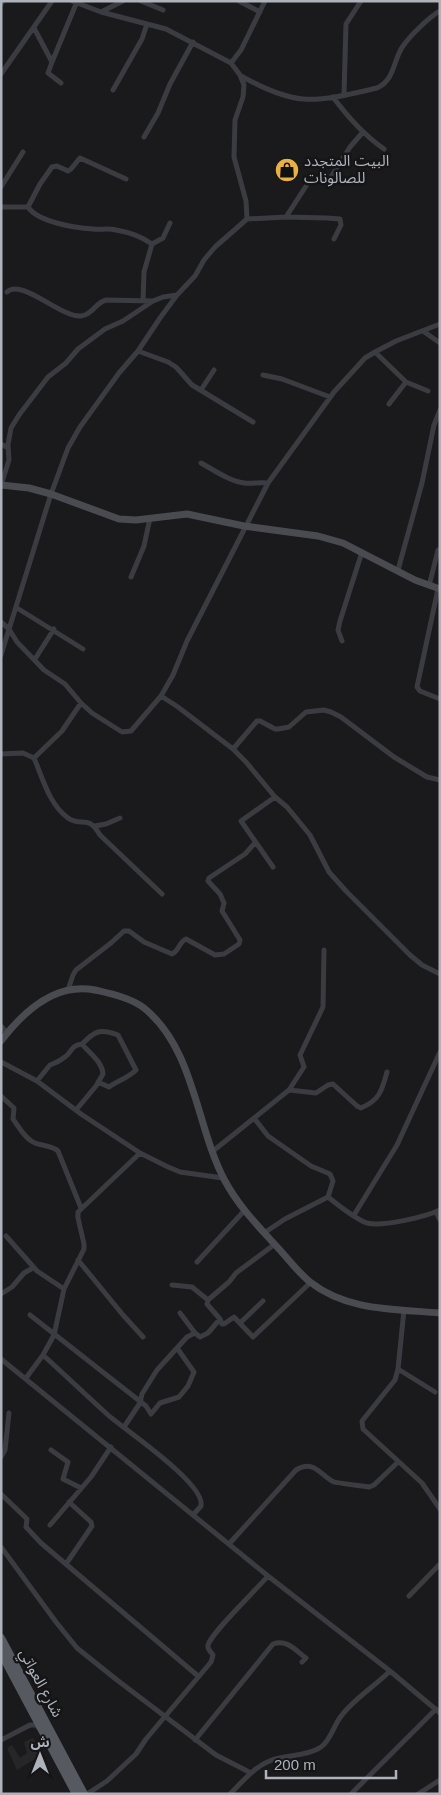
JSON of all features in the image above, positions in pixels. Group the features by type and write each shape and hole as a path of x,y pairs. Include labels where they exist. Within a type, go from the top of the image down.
{"main road":[{"name":"شارع العواتي","path":"1,1638 21,1682 86,1794"},
{"path":"1,1653 21,1682 76,1794"}],"street":[{"path":"1,74 52,1"},
{"path":"101,12 123,1"},
{"path":"141,1 163,10"},
{"path":"239,1 260,12"},
{"path":"231,63 242,50 265,1"},
{"path":"344,94 346,24 361,1"},
{"path":"61,83 48,72 74,3 166,29 231,63 240,75 244,85 243,97 236,120 234,157 246,201 247,219"},
{"path":"240,75 270,90 303,99 333,97 377,88 383,86 392,72 402,46 433,15 440,11"},
{"path":"113,90 142,39 147,24"},
{"path":"34,28 52,62"},
{"path":"144,136 193,42"},
{"path":"333,97 341,109 363,132 384,149"},
{"path":"331,177 350,147 363,132"},
{"path":"1,187 23,152"},
{"path":"28,207 40,184 52,167 57,166 68,170 80,158 126,180"},
{"path":"286,217 308,183"},
{"path":"1,207 28,207 36,216 45,220 94,230 114,229 139,237 152,244"},
{"path":"1,655 51,494 68,448 113,380 138,350 177,295 195,276 204,260 215,247 247,219 286,217 340,220 341,225 334,239"},
{"path":"143,301 144,272 152,244 163,238 170,223"},
{"path":"7,292 14,288 35,295 61,312 73,316 88,315 101,301 106,300 153,302"},
{"path":"177,295 163,297 101,333 78,349 66,363 48,377 11,428 8,460 1,485 29,488 51,494 119,519 136,520 187,514 244,526 318,536 343,543 429,586 439,589 417,687 420,691 440,699"},
{"path":"1,622 9,629 16,642 44,670 65,684 92,713 122,732 131,731 160,696 173,675 187,641 244,526 268,483 330,397 365,358 440,324"},
{"path":"423,331 440,343"},
{"path":"138,350 176,367 192,385 253,422"},
{"path":"375,352 406,382 428,391"},
{"path":"201,390 214,370"},
{"path":"263,375 282,379 330,397"},
{"path":"389,404 406,382"},
{"path":"398,570 422,483 434,425 440,410"},
{"path":"1,444 8,448"},
{"path":"200,464 245,484 268,483"},
{"path":"131,577 144,546 150,518"},
{"path":"429,586 438,550"},
{"path":"342,641 338,630 340,621 362,552"},
{"path":"17,608 54,629 83,649"},
{"path":"35,659 54,629"},
{"path":"160,696 178,707 233,749 260,777 275,797 287,807 310,835 329,872 346,891 410,955 422,965 440,974"},
{"path":"34,758 62,731 81,703"},
{"path":"233,749 257,721 275,729 287,728 306,712 324,710 341,717 394,758 427,777 440,780"},
{"path":"1,754 23,753 34,758 54,805 72,820 89,822 94,826 100,835 162,894"},
{"path":"273,868 242,824 242,820 275,797"},
{"path":"94,826 106,824 120,818"},
{"path":"68,990 76,970 124,931 129,931 144,942 172,954 175,953 181,942 186,939 215,955 224,954 239,944 240,940 222,911 224,903 220,894 209,882 209,878 245,854 255,843"},
{"path":"213,1151 289,1090 304,1067 300,1055 323,1007 324,950"},
{"path":"1,1041 29,1009 54,995 68,990 91,989 116,994 143,1007 163,1026 178,1052 223,1178 244,1211 311,1282 329,1295 357,1305 440,1313"},
{"path":"1,1026 8,1033"},
{"path":"37,1081 50,1065 57,1063 65,1057 72,1047 82,1044 92,1034 105,1030 118,1035 136,1070 128,1078 115,1082 109,1087 98,1082"},
{"path":"76,1110 103,1074 95,1058 82,1044"},
{"path":"354,1215 398,1145 440,1052"},
{"path":"1,1062 37,1081 140,1153 180,1172 223,1178"},
{"path":"289,1090 316,1093 333,1084 361,1108 375,1100 382,1092 387,1072"},
{"path":"1,1096 14,1108 13,1119 32,1142 54,1148 58,1151 81,1208"},
{"path":"254,1118 268,1136 311,1166 330,1174 333,1181 328,1197 264,1233"},
{"path":"26,1378 43,1355 54,1335 64,1289 84,1244 78,1218 81,1208 140,1153"},
{"path":"328,1197 368,1223 394,1222 438,1211 440,1220"},
{"path":"197,1262 244,1211"},
{"path":"6,1236 33,1268 64,1289"},
{"path":"208,1300 229,1282 236,1273 275,1244"},
{"path":"78,1260 143,1337"},
{"path":"2,1291 12,1287 24,1273 33,1268"},
{"path":"172,1285 192,1287 208,1300 207,1304 222,1324 234,1317 252,1336 256,1336 311,1282"},
{"path":"240,1323 263,1301"},
{"path":"404,1310 398,1369 395,1380 362,1421 361,1425 362,1429 422,1483 440,1509"},
{"path":"180,1313 195,1334 200,1337 220,1320"},
{"path":"30,1315 146,1406 152,1414 160,1403 180,1397 188,1386 194,1372 177,1348"},
{"path":"124,1427 140,1403 142,1394 154,1375 186,1337 195,1334"},
{"path":"43,1355 109,1416 171,1464 201,1498 202,1503 193,1515"},
{"path":"1,1358 268,1576 438,1711 350,1794"},
{"path":"398,1369 435,1392"},
{"path":"1,1457 9,1413"},
{"path":"50,1525 81,1488 111,1447"},
{"path":"51,1450 68,1462 63,1479 81,1488"},
{"path":"229,1544 296,1470 302,1466 314,1468 333,1481 369,1487 374,1485 398,1462"},
{"path":"1,1494 27,1519 26,1527 41,1543 198,1676"},
{"path":"66,1564 92,1526 91,1522 69,1502"},
{"path":"1,1547 56,1622 78,1648 195,1740 216,1755 251,1774"},
{"path":"409,1596 440,1564"},
{"path":"86,1794 128,1764 146,1738 213,1658 208,1647 221,1627 268,1576"},
{"path":"195,1740 273,1644 286,1643 306,1658 302,1662"},
{"path":"230,1794 251,1774 273,1760 314,1750 322,1746 341,1716 354,1702 390,1671"},
{"path":"1,1740 30,1725 36,1725 43,1729"},
{"path":"418,1794 440,1780"}],"shaded area":[{"path":"33,1738 43,1754 17,1770 7,1748 12,1745 20,1758 27,1753 24,1742"}],"place":[{"name":"البيت المتجدد للصالونات","path":"287,170"}]}
